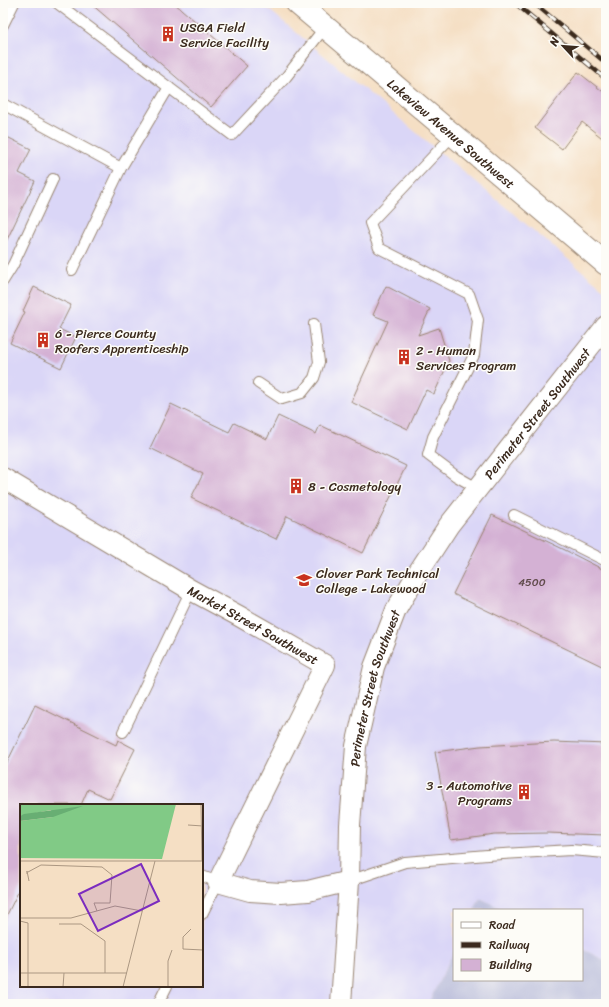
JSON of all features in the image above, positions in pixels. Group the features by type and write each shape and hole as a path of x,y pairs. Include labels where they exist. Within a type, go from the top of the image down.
{"street":[{"name":"Lakeview Avenue Southwest","path":"296,3 606,264"},
{"name":"Perimeter Street Southwest","path":"341,1004 349,881 350,825 356,746 374,667 396,610 449,524 606,326"},
{"name":"Market Street Southwest","path":"3,478 191,590 325,665 210,879"},
{"path":"210,879 250,891 280,893 308,891 349,881"}],"lane":[{"path":"3,25 14,3"},
{"path":"57,3 232,135 286,77 326,27"},
{"path":"72,270 122,168 169,88"},
{"path":"3,104 122,168"},
{"path":"453,135 370,223 379,248 469,294 478,320 474,355 433,438 428,455 456,476 477,488"},
{"path":"3,281 13,265 53,178"},
{"path":"258,383 282,399 302,393 314,378 320,362 314,324"},
{"path":"514,515 606,561"},
{"path":"123,732 191,590"},
{"path":"349,881 404,862 571,850 606,853"},
{"path":"203,910 210,879"},
{"path":"158,1004 166,987"}],"shaded area":[{"name":"Clover Park Technical College - Lakewood","path":"3,3 261,3 606,291 606,961 583,950 583,909 502,909 480,898 474,909 453,909 453,953 428,1004 3,1004"},
{"path":"480,898 502,909 474,909"},
{"path":"583,950 606,961 606,1004 428,1004 453,953 453,981 583,981"}],"building":[{"name":"USGA Field Service Facility","path":"90,3 174,3 247,66 211,107"},
{"path":"578,72 606,94 606,141 582,122 562,149 535,128"},
{"path":"3,135 31,149 19,173 35,181 3,248"},
{"name":"2 - Human Services Program","path":"386,286 430,309 418,335 439,328 449,361 434,394 426,390 408,429 351,402 388,321 373,315"},
{"name":"6 - Pierce County Roofers Apprenticeship","path":"34,287 71,305 59,329 76,337 61,368 10,343 25,312 23,311"},
{"name":"8 - Cosmetology","path":"171,404 229,432 234,423 267,439 278,416 316,434 320,425 406,466 363,553 287,516 276,539 191,498 203,474 150,448"},
{"path":"492,515 606,571 606,668 453,594"},
{"path":"35,705 116,745 118,740 135,749 110,799 88,789 81,804 20,804 20,888 3,923 3,771"},
{"name":"3 - Automotive Programs","path":"554,742 606,744 606,835 547,833 494,834 451,840 435,752 480,746"}],"railway":[{"path":"515,3 606,79"},
{"path":"534,3 606,63"}],"place":[{"name":"USGA Field Service Facility","path":"168,34"},
{"name":"6 - Pierce County Roofers Apprenticeship","path":"43,340"},
{"name":"2 - Human Services Program","path":"404,357"},
{"name":"8 - Cosmetology","path":"296,486"},
{"name":"Clover Park Technical College - Lakewood","path":"304,580"},
{"name":"3 - Automotive Programs","path":"524,792"}]}
